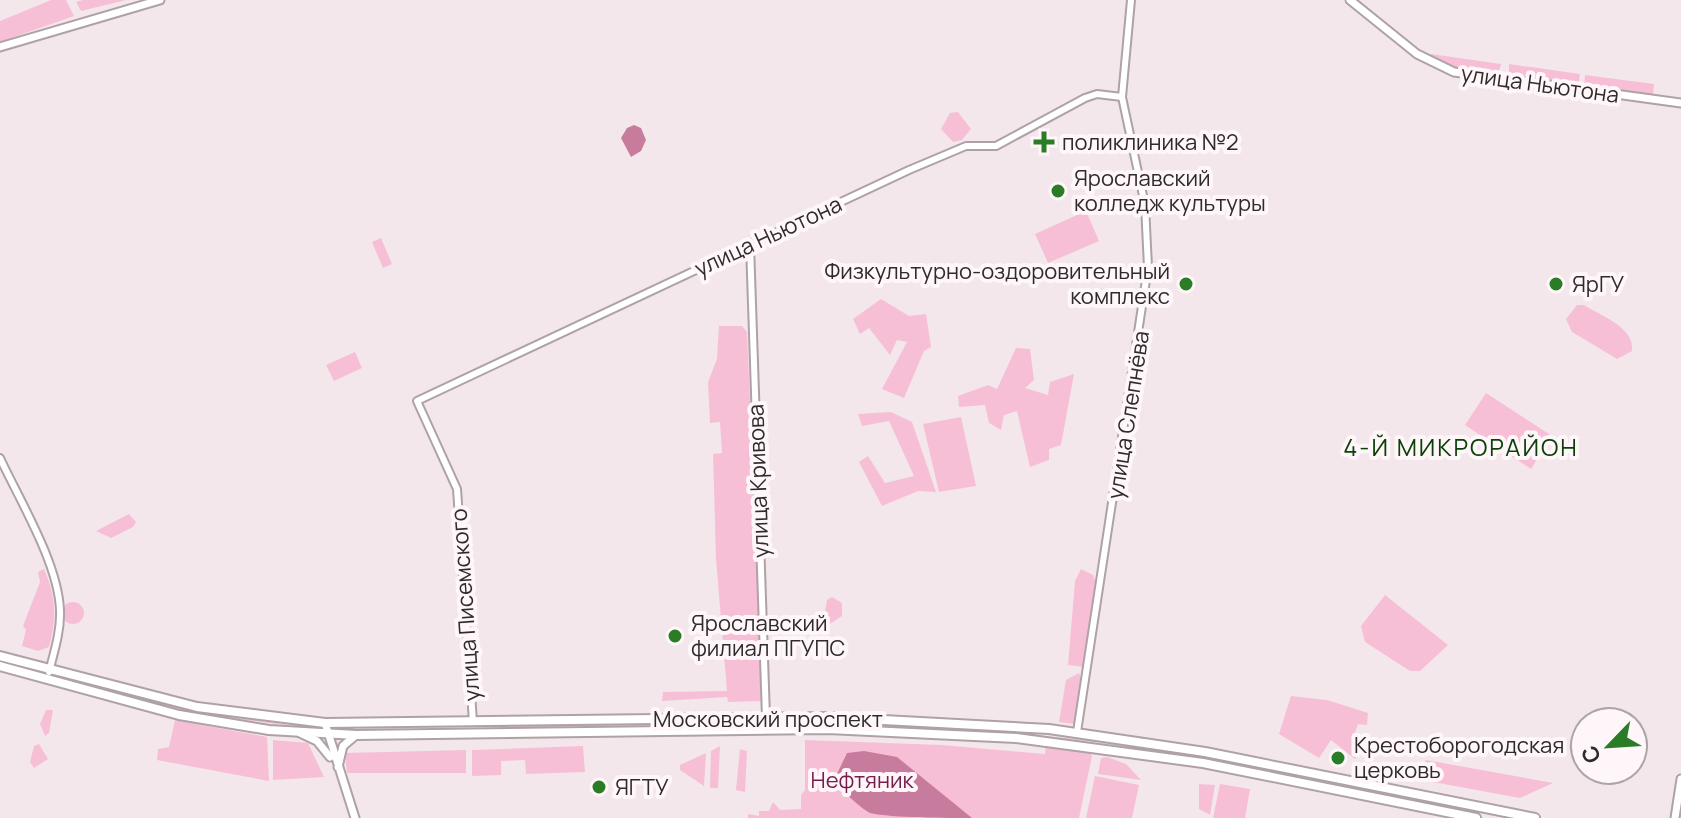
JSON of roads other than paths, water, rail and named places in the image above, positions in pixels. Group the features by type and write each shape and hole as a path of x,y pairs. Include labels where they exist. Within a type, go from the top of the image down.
{"main road":[{"path":"0,47 160,0"},
{"name":"улица Ньютона","path":"1350,0 1434,65 1454,72 1681,103"},
{"name":"Московский проспект","path":"0,656 205,709 325,723 766,717 964,722 1077,732 1226,756 1535,818"},
{"name":"Московский проспект","path":"0,666 187,716 300,733 356,735 796,728 963,734 1099,747 1224,767 1476,818"},
{"path":"963,734 964,722"},
{"path":"325,723 326,735 355,818"},
{"path":"300,733 324,746 338,769"},
{"path":"338,769 343,746 356,735"},
{"path":"1675,818 1681,779"}],"street":[{"name":"улица Слепнёва","path":"1077,732 1148,267 1145,205 1122,97 1131,0"},
{"name":"улица Ньютона","path":"417,401 966,146 996,146 1097,94 1122,97"},
{"name":"улица Кривова","path":"750,245 766,717"},
{"name":"улица Писемского","path":"417,401 457,489 473,722"},
{"path":"0,458 55,584 60,613 47,679"},
{"path":"1099,747 1101,735"}],"place":[{"name":"поликлиника №2","path":"1044,142"},
{"name":"Ярославский колледж культуры","path":"1058,191"},
{"name":"Физкультурно-оздоровительный комплекс","path":"1186,284"},
{"name":"ЯрГУ","path":"1556,284"},
{"name":"Ярославский филиал ПГУПС","path":"675,636"},
{"name":"Крестоборогодская церковь","path":"1338,758"},
{"name":"ЯГТУ","path":"599,787"}],"district":[{"name":"4-Й МИКРОРАЙОН","path":"1461,448"}],"park label":[{"name":"Нефтяник","path":"862,780"}]}
